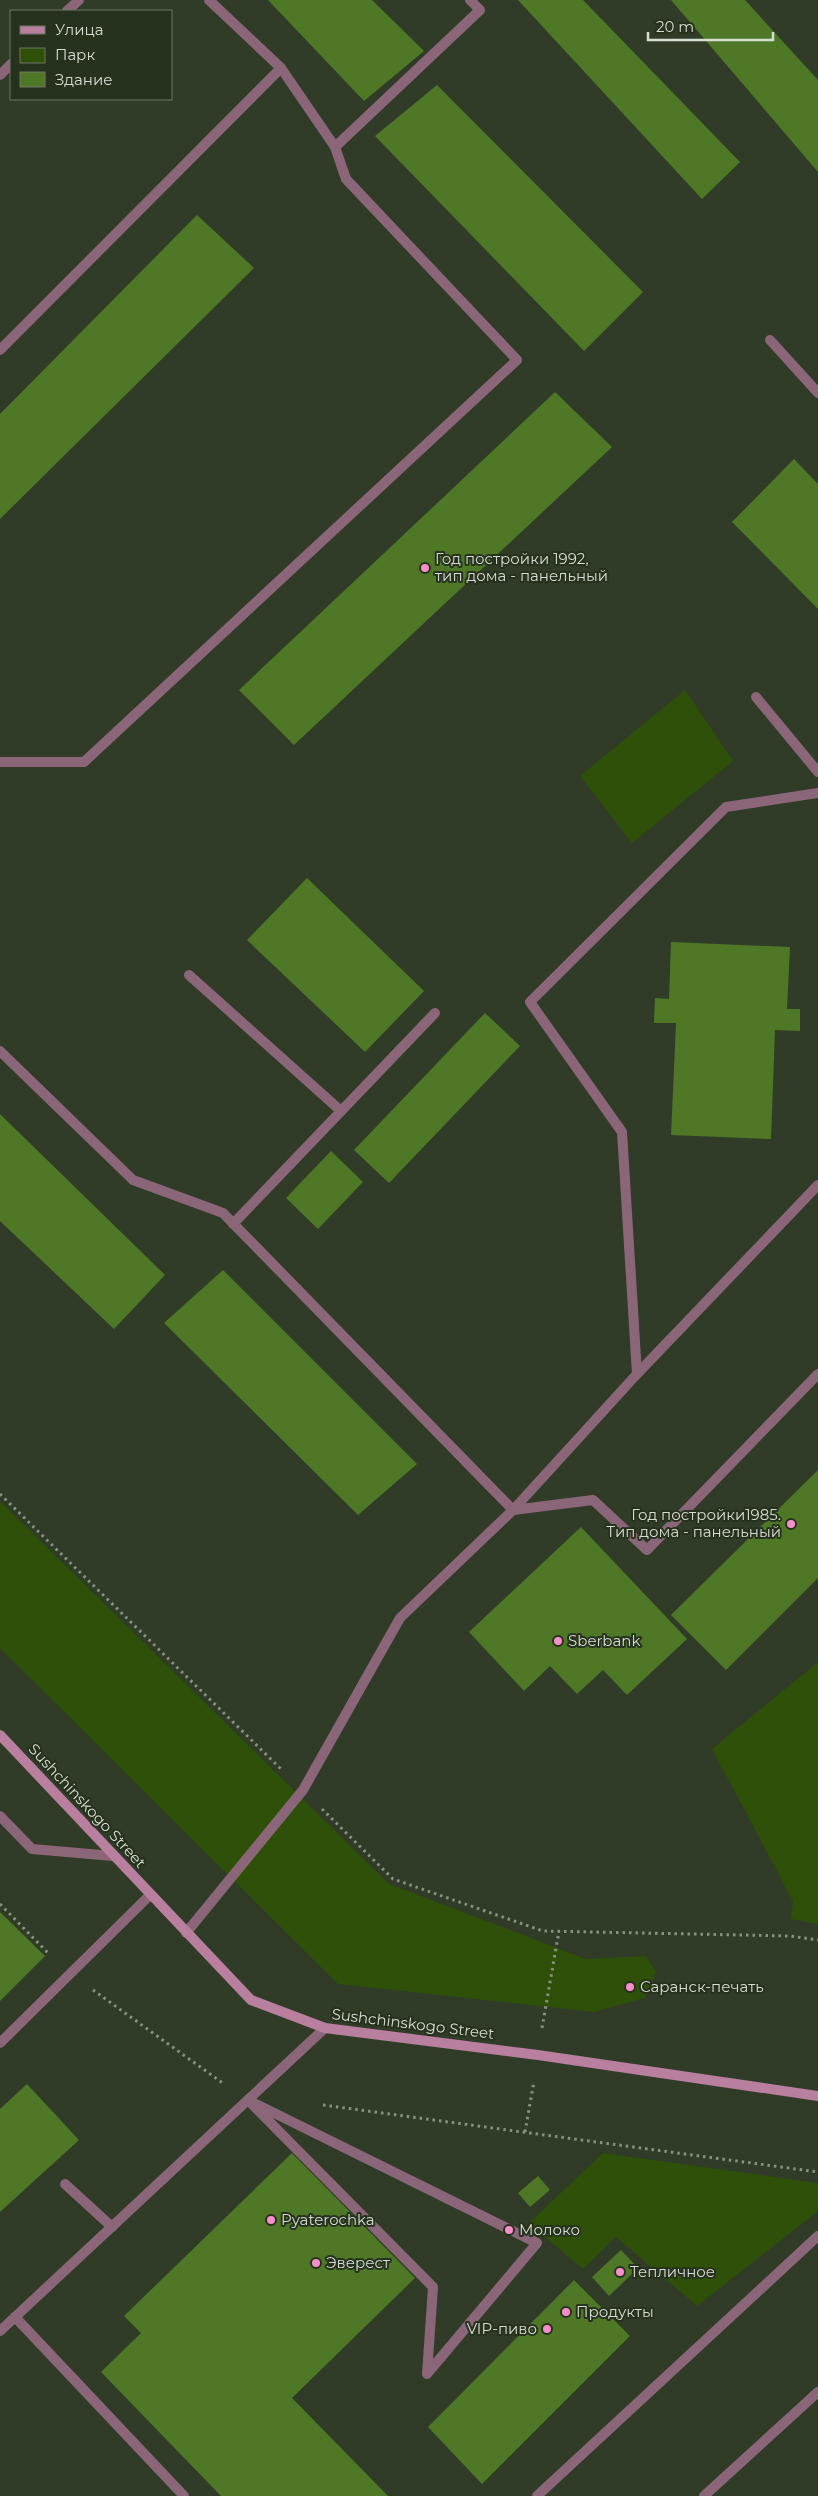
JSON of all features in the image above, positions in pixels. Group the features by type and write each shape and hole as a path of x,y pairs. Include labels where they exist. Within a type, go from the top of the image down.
{"street":[{"name":"Sushchinskogo Street","path":"0,1735 251,2000 325,2028 538,2055 818,2096"}],"lane":[{"path":"68,10 79,0"},
{"path":"0,762 84,762 517,360 346,179 335,147 281,68 209,0"},
{"path":"335,147 480,10 470,0"},
{"path":"0,75 10,65"},
{"path":"0,350 281,68"},
{"path":"770,340 818,393"},
{"path":"756,698 818,772"},
{"path":"637,1374 622,1132 530,1002 726,807 818,793"},
{"path":"189,974 341,1111"},
{"path":"233,1224 435,1013"},
{"path":"0,1051 133,1180 223,1213 513,1510"},
{"path":"186,1933 303,1790 400,1618 513,1510 637,1374 818,1185"},
{"path":"513,1510 593,1500 647,1550 818,1374"},
{"path":"0,1816 32,1849 113,1856"},
{"path":"0,2043 150,1895"},
{"path":"0,2332 325,2028"},
{"path":"248,2100 537,2243 427,2374 433,2286 248,2100"},
{"path":"65,2184 112,2226"},
{"path":"537,2496 818,2236"},
{"path":"15,2317 184,2496"},
{"path":"704,2496 818,2392"}],"path":[{"path":"0,1494 393,1879 543,1931 790,1936 818,1940"},
{"path":"0,1904 69,1973 248,2100"},
{"path":"321,2104 818,2172"}],"green space":[{"path":"685,690 733,761 632,843 580,776"},
{"path":"0,1501 389,1884 586,1959 646,1956 656,1972 645,1998 594,2012 338,1984 0,1648"},
{"path":"818,1662 818,1924 791,1919 793,1901 712,1749"},
{"path":"603,2153 818,2183 818,2211 697,2306 616,2237 583,2269 529,2223"}],"building":[{"path":"268,0 372,0 424,51 364,101"},
{"path":"518,0 583,0 740,162 702,199"},
{"path":"671,0 745,0 818,80 818,172"},
{"path":"437,85 643,292 584,351 375,136"},
{"path":"197,215 254,268 0,519 0,414"},
{"name":"Год постройки 1992, тип дома - панельный","path":"555,392 612,447 294,745 239,690"},
{"path":"794,459 818,484 818,609 732,522"},
{"path":"307,878 424,991 365,1052 247,940"},
{"path":"671,942 790,947 787,1009 800,1009 800,1031 775,1030 771,1139 671,1135 676,1023 654,1023 655,998 669,999"},
{"path":"485,1013 520,1046 389,1183 354,1150"},
{"path":"0,1114 165,1275 114,1329 0,1221"},
{"path":"331,1151 363,1182 318,1229 286,1198"},
{"path":"223,1270 417,1464 358,1515 164,1323"},
{"name":"Год постройки1985. Тип дома - панельный","path":"818,1470 818,1578 726,1670 671,1615"},
{"path":"581,1527 687,1639 627,1695 603,1670 577,1694 550,1666 524,1691 469,1632"},
{"path":"0,1912 45,1956 0,2001"},
{"path":"27,2084 79,2140 0,2212 0,2109"},
{"path":"292,2153 415,2278 292,2398 388,2496 221,2496 101,2372 141,2333 124,2316"},
{"path":"538,2176 550,2190 530,2207 518,2193"},
{"path":"621,2250 638,2268 609,2296 592,2277"},
{"path":"574,2280 630,2336 482,2484 428,2427"}],"place":[{"name":"Год постройки 1992, тип дома - панельный","path":"425,568"},
{"name":"Год постройки1985. Тип дома - панельный","path":"791,1524"},
{"name":"Sberbank","path":"558,1641"},
{"name":"Саранск-печать","path":"630,1987"},
{"name":"Pyaterochka","path":"271,2220"},
{"name":"Молоко","path":"509,2230"},
{"name":"Эверест","path":"316,2263"},
{"name":"Тепличное","path":"620,2272"},
{"name":"Продукты","path":"566,2312"},
{"name":"VIP-пиво","path":"547,2329"}]}
